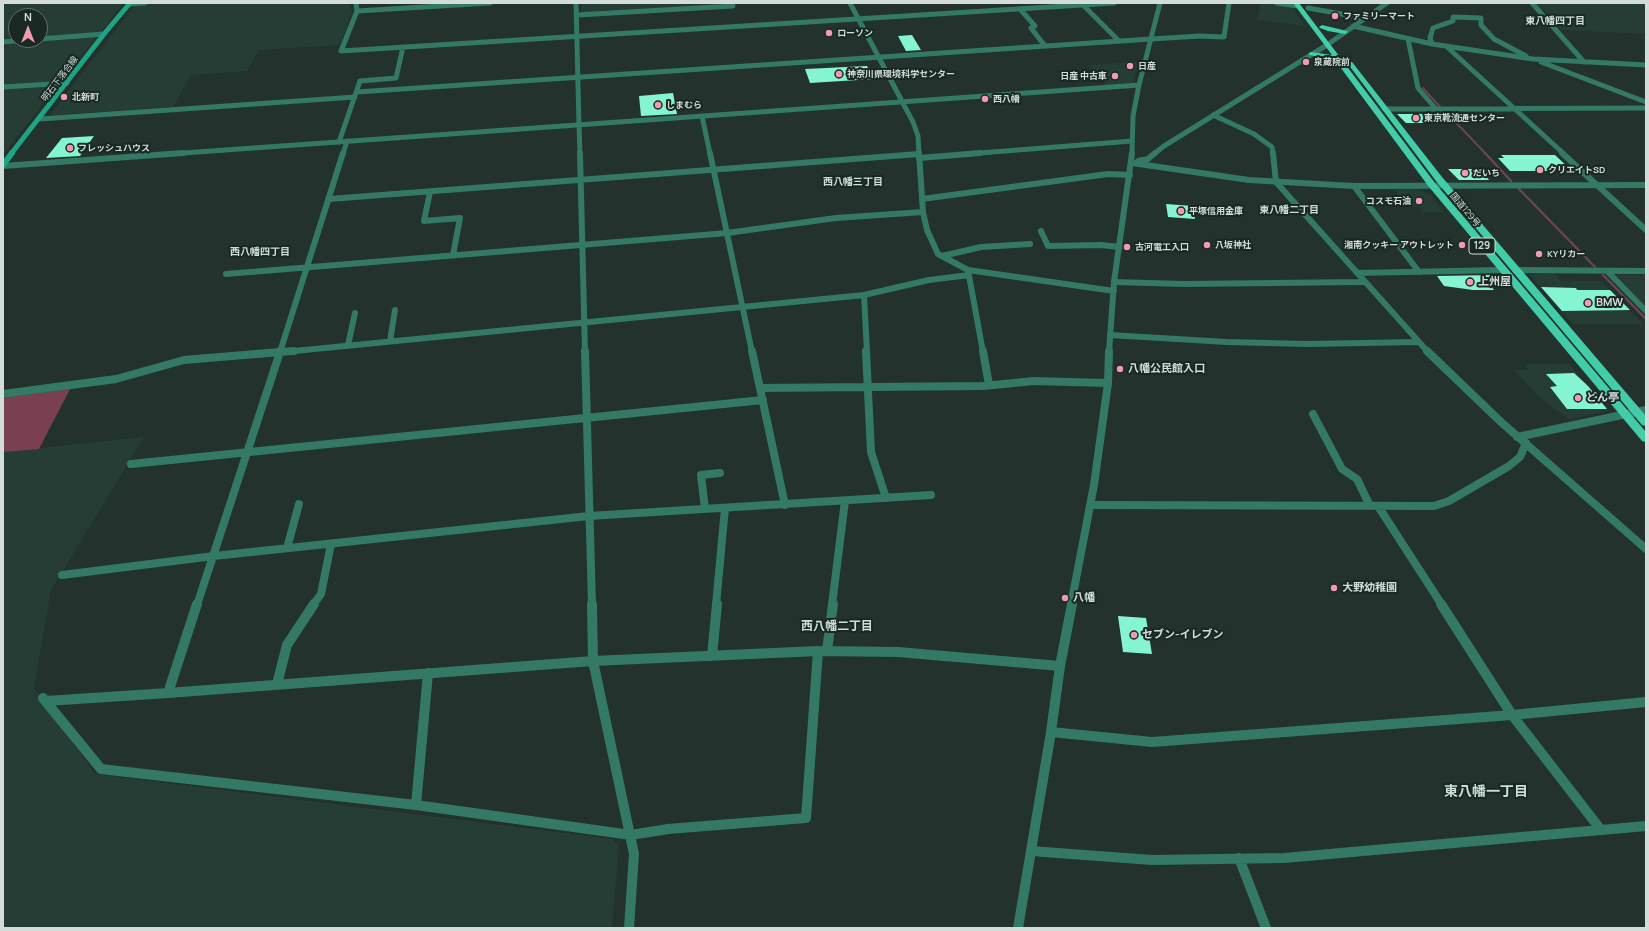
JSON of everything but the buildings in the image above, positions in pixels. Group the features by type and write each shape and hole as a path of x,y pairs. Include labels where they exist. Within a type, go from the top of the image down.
{"highway":[{"name":"国道129号","path":"1297,4 1384,109 1443,185 1646,422"},
{"name":"国道129号","path":"1306,5 1322,27 1339,59 1432,185 1502,270 1646,439"},
{"path":"1322,27 1330,30 1346,32"},
{"path":"1311,54 1339,59"}],"main road":[{"name":"明石下落合線","path":"3,166 104,34 130,3"}],"street":[{"path":"130,3 145,3"},
{"path":"356,3 357,11 341,52 1114,3"},
{"path":"357,11 490,3"},
{"path":"576,3 593,661 634,854 629,928"},
{"path":"577,15 732,6 732,3"},
{"path":"850,3 880,57 903,102 918,136 922,199 927,230 934,248 942,256 968,273 989,385"},
{"path":"1018,928 1051,732 1060,666 1091,505 1108,383 1114,282 1132,163 1133,116 1139,85 1160,3"},
{"path":"40,119 578,77 1118,41 1200,36 1224,37 1229,3"},
{"path":"1277,3 1297,4"},
{"path":"1132,163 1148,160 1164,146 1330,43 1387,3"},
{"path":"1532,3 1584,62"},
{"path":"1082,4 1118,41"},
{"path":"1306,5 1364,18"},
{"path":"1020,9 1035,26 1031,28 1045,46"},
{"path":"1432,44 1430,38 1433,28 1453,21 1453,17 1481,18 1481,25 1494,39 1533,59 1646,102"},
{"path":"1353,26 1432,44 1533,59 1646,65"},
{"path":"48,38 104,34"},
{"path":"1408,39 1418,88 1435,108"},
{"path":"1446,46 1646,230"},
{"path":"339,142 360,81 396,78 403,47"},
{"path":"3,87 67,83"},
{"path":"3,166 1139,85"},
{"path":"1384,109 1646,108"},
{"path":"1213,115 1254,134 1272,147 1276,182 1418,342 1466,390 1517,437 1526,443 1646,549"},
{"path":"702,116 785,504"},
{"path":"168,693 248,452 347,141"},
{"path":"329,199 1132,141"},
{"path":"1132,163 1216,176 1276,182 1354,186 1646,185"},
{"path":"922,199 1108,174 1130,175"},
{"path":"1354,186 1419,272"},
{"path":"430,192 424,221 460,218 453,255"},
{"path":"226,274 727,233 836,218 924,212"},
{"path":"1041,231 1048,246 1101,245 1120,247"},
{"path":"942,256 981,247 1030,244"},
{"path":"1515,270 1568,269 1646,271"},
{"path":"1357,273 1502,270"},
{"path":"1607,271 1646,311"},
{"path":"3,394 116,380 184,360 744,308 864,295 929,280 968,273 1114,291"},
{"path":"1114,282 1184,284 1364,282"},
{"path":"864,295 871,452 886,498"},
{"path":"390,341 395,310"},
{"path":"348,345 355,313"},
{"path":"1110,335 1227,342 1307,344 1418,342"},
{"path":"760,388 868,388 989,385 1034,381 1108,383"},
{"path":"131,464 763,400"},
{"path":"1517,437 1624,413 1646,410"},
{"path":"1313,414 1342,469 1357,480 1512,715 1601,830"},
{"path":"1091,505 1434,506 1449,502 1509,466 1520,457 1526,443"},
{"path":"706,509 701,475 720,473"},
{"path":"62,575 214,556 589,516 931,495"},
{"path":"845,501 822,651 806,818 668,829 631,835 416,805 101,769 45,700 168,693 593,661 822,651 898,652 1060,666"},
{"path":"287,548 299,504"},
{"path":"712,656 725,508"},
{"path":"277,684 287,645 321,594 331,544"},
{"path":"416,805 428,673"},
{"path":"1051,732 1152,742 1512,715 1646,702"},
{"path":"1030,851 1152,860 1284,858 1646,826"},
{"path":"1239,858 1266,928"}],"shaded area":[{"path":"3,3 123,3 102,31 95,34 48,37 48,8 8,8 8,41 3,47"},
{"path":"163,3 348,3 352,11 340,45 259,50 247,71 191,75 173,107 50,115 135,5"},
{"path":"581,3 730,3 731,4 581,13"},
{"path":"1261,3 1291,6 1305,26 1257,20"},
{"path":"1537,3 1646,3 1646,34 1561,30"},
{"path":"96,37 61,82 3,86 3,49 8,44 8,48 48,48 48,39"},
{"path":"1138,62 1134,81 1131,83 1106,85 1088,65"},
{"path":"57,86 3,155 3,89"},
{"path":"1415,188 1430,194 1444,212 1423,212 1419,207 1409,207 1394,189"},
{"name":"BMW","path":"1529,274 1555,274 1561,281 1601,281 1643,324 1573,324"},
{"path":"1615,275 1646,275 1646,306"},
{"path":"1525,364 1569,364 1608,411 1569,419 1537,395 1514,370 1529,370"},
{"path":"70,389 39,449 3,452 3,398"},
{"path":"144,437 51,590 34,688 95,774 612,839 619,846 612,928 3,928 3,452"}],"waterway":[{"path":"1423,88 1440,107"},
{"path":"1444,110 1486,154"},
{"path":"1485,153 1511,181"},
{"path":"1519,189 1595,267"},
{"path":"1603,275 1646,319"}],"place":[{"name":"ファミリーマート","path":"1335,16"},
{"name":"ローソン","path":"829,33"},
{"name":"泉蔵院前","path":"1306,62"},
{"name":"日産","path":"1130,66"},
{"name":"神奈川県環境科学センター","path":"839,74"},
{"name":"日産 中古車","path":"1115,76"},
{"name":"北新町","path":"64,97"},
{"name":"西八幡","path":"985,99"},
{"name":"しまむら","path":"658,105"},
{"name":"東京靴流通センター","path":"1416,118"},
{"name":"フレッシュハウス","path":"70,148"},
{"name":"クリエイトSD","path":"1540,170"},
{"name":"だいち","path":"1465,173"},
{"name":"コスモ石油","path":"1419,201"},
{"name":"平塚信用金庫","path":"1181,211"},
{"name":"八坂神社","path":"1207,245"},
{"name":"湘南クッキー アウトレット","path":"1462,245"},
{"name":"古河電工入口","path":"1127,247"},
{"name":"KYリカー","path":"1539,254"},
{"name":"上州屋","path":"1470,282"},
{"name":"BMW","path":"1588,303"},
{"name":"八幡公民館入口","path":"1120,369"},
{"name":"どん亭","path":"1578,398"},
{"name":"大野幼稚園","path":"1334,588"},
{"name":"八幡","path":"1065,598"},
{"name":"セブン-イレブン","path":"1134,635"}],"district":[{"name":"東八幡四丁目","path":"1555,21"},
{"name":"西八幡三丁目","path":"853,182"},
{"name":"東八幡二丁目","path":"1289,210"},
{"name":"西八幡四丁目","path":"260,252"},
{"name":"西八幡二丁目","path":"837,627"},
{"name":"東八幡一丁目","path":"1486,792"}]}
